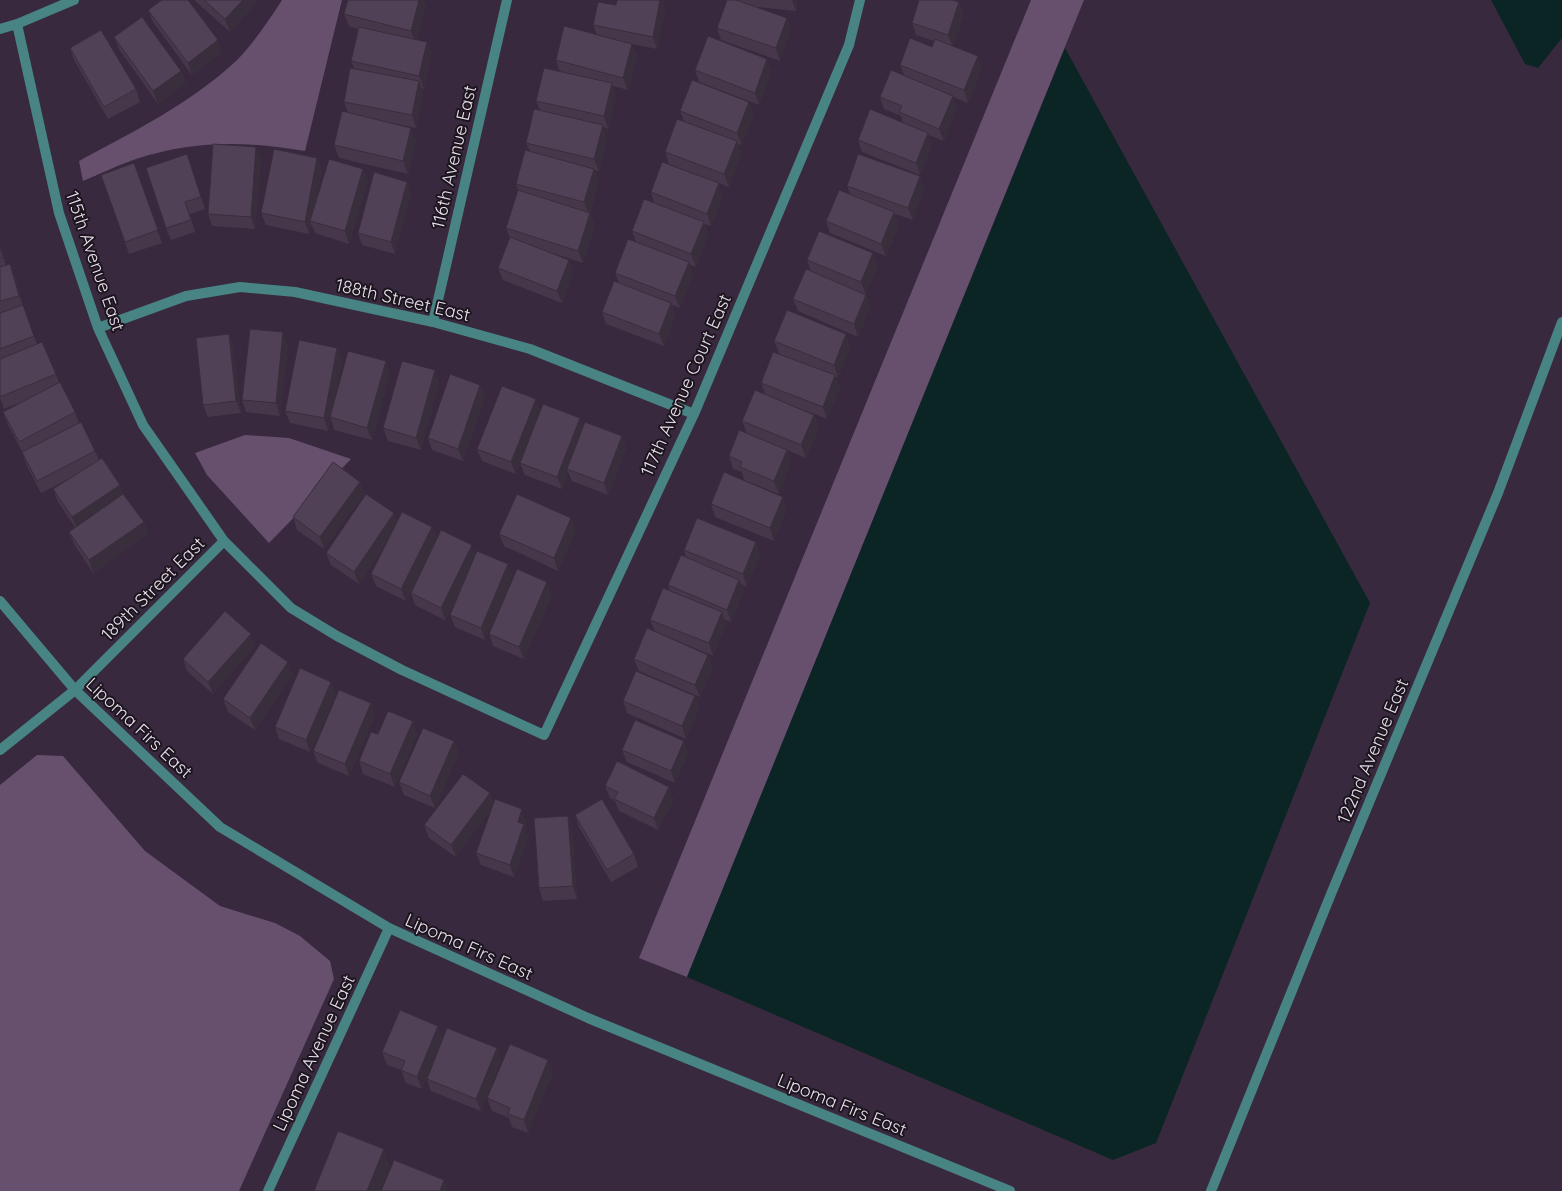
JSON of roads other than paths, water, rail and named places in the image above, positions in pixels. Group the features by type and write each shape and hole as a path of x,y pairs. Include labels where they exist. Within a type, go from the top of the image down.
{"street":[{"path":"0,29 17,24 74,0"},
{"name":"116th Avenue East","path":"433,322 507,0"},
{"name":"117th Avenue Court East","path":"544,735 694,414 849,45 860,0"},
{"name":"115th Avenue East","path":"17,24 58,213 98,328 143,426 224,541"},
{"name":"188th Street East","path":"98,328 186,296 240,287 295,292 433,322 530,350 694,414"},
{"name":"122nd Avenue East","path":"1211,1191 1331,894 1498,492 1562,322"},
{"name":"189th Street East","path":"0,750 75,690 224,541 291,608 336,636 402,670 544,735"},
{"name":"Lipoma Firs East","path":"0,602 75,690 220,827 389,928 588,1018 1010,1191"},
{"name":"Lipoma Avenue East","path":"268,1191 389,928"}]}
